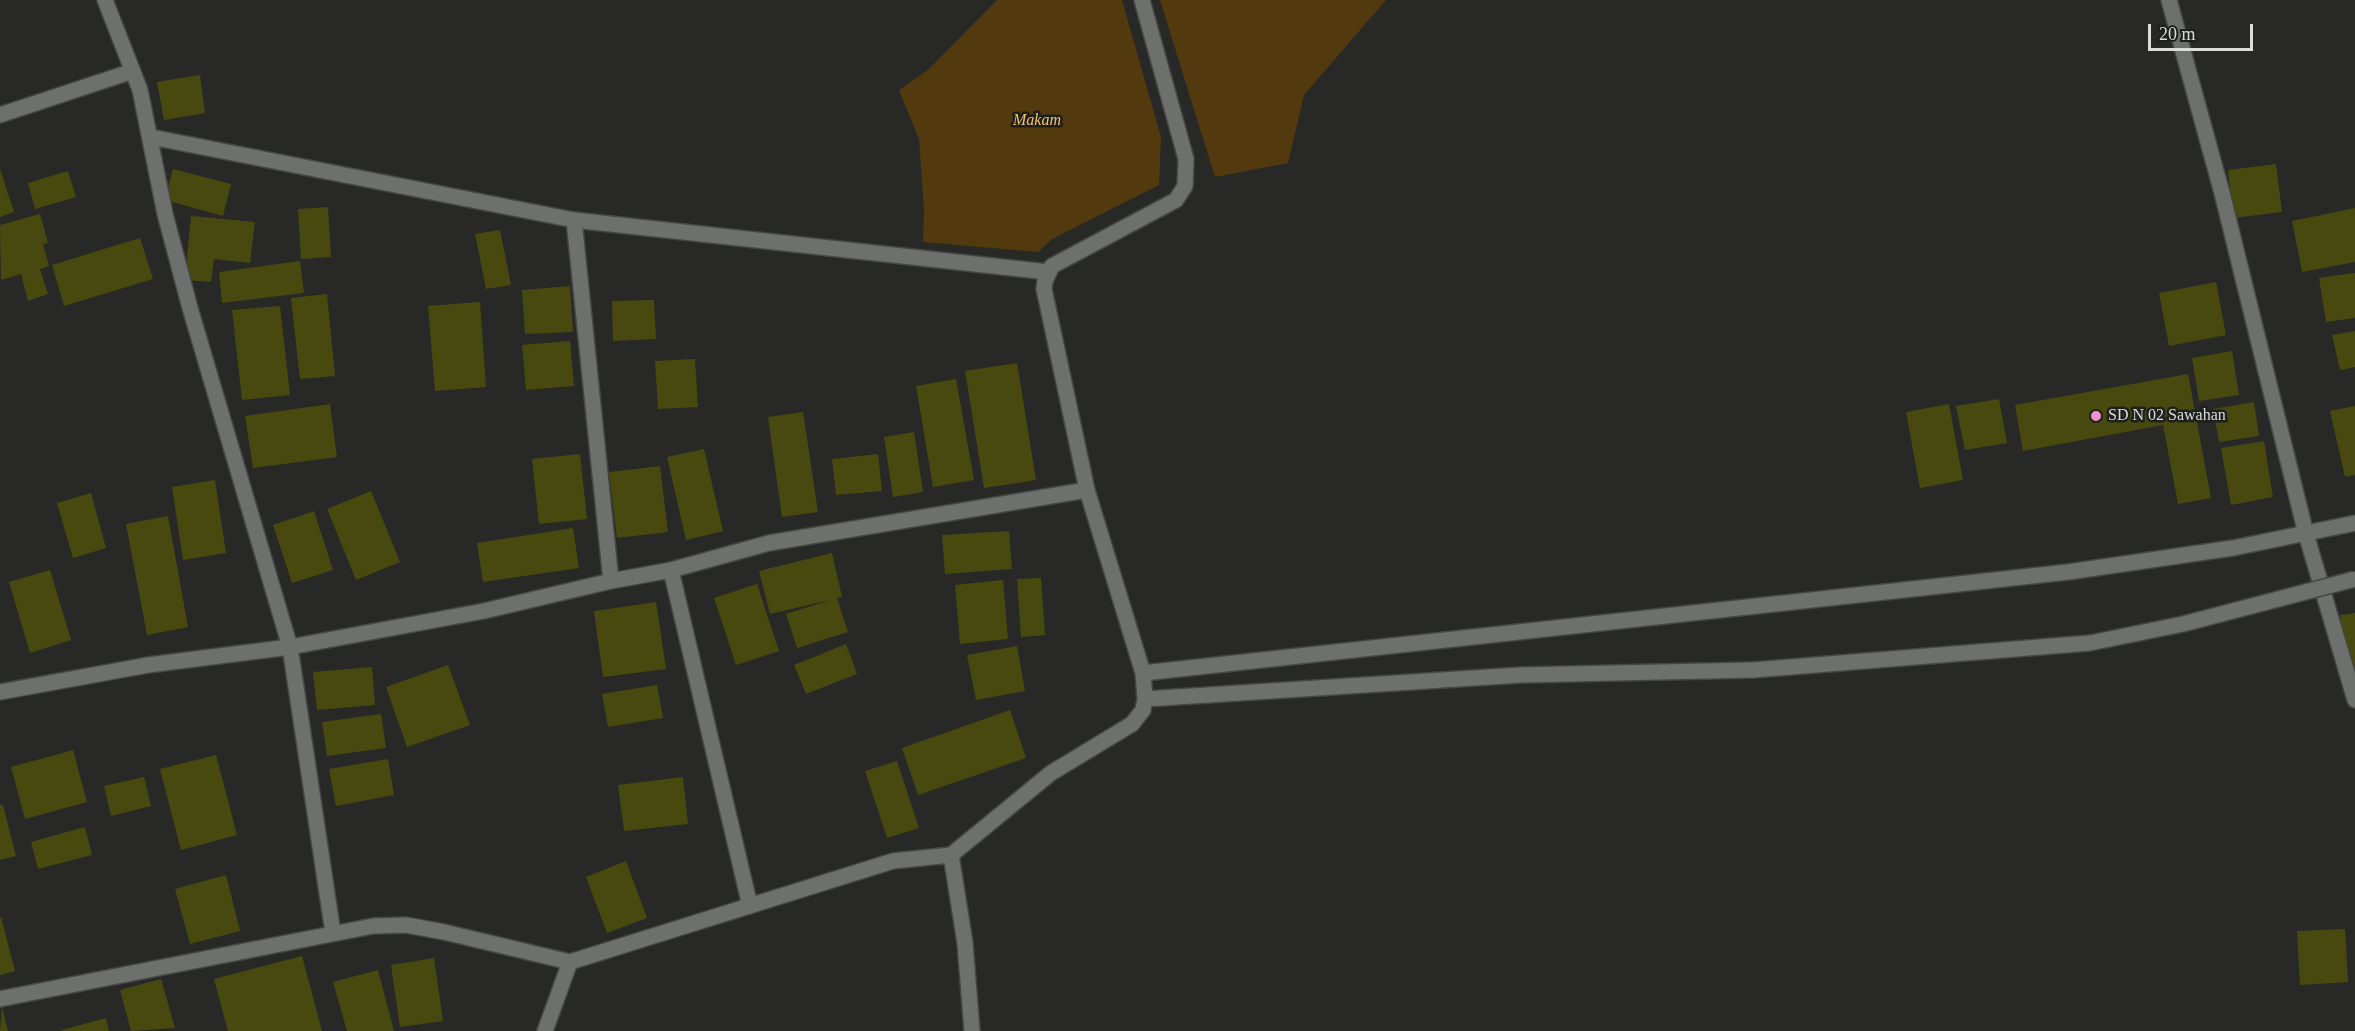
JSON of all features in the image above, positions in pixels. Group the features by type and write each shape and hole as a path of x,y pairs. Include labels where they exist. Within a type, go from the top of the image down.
{"street":[{"path":"105,0 133,71 152,137 156,173 190,308 290,647 333,933"},
{"path":"0,999 373,926 406,925 570,962 893,861 951,855 1051,773 1132,724 1143,710 1145,699 1143,674 1087,490 1044,289 1048,272 1058,263 1176,200 1185,186 1186,159 1142,0"},
{"path":"2169,0 2228,217 2306,534 2355,700"},
{"path":"0,115 133,71"},
{"path":"152,137 574,220 1048,272"},
{"path":"574,220 611,581"},
{"path":"0,692 148,665 290,647 484,611 611,581 671,570 769,543 1087,490"},
{"path":"1143,674 2068,572 2179,557 2355,523"},
{"path":"671,570 750,906"},
{"path":"1145,699 1521,675 1752,670 2090,643 2183,624 2355,579"},
{"path":"951,855 965,943 972,1031"},
{"path":"545,1031 570,962"}],"green space":[{"name":"Makam","path":"997,0 1122,0 1161,137 1159,185 1052,239 1038,252 923,242 924,210 919,139 899,90 928,70"},
{"path":"1160,0 1386,0 1304,95 1288,163 1215,177"}],"building":[{"path":"200,75 205,113 164,120 157,82"},
{"path":"2276,164 2282,212 2233,218 2228,170"},
{"path":"0,169 14,212 0,217"},
{"path":"173,169 231,184 223,216 165,200"},
{"path":"68,171 76,197 35,209 28,183"},
{"path":"328,207 331,257 301,259 298,209"},
{"path":"2355,208 2355,262 2302,272 2292,221"},
{"path":"40,214 48,243 43,244 49,266 40,269 48,294 28,301 21,274 1,280 0,225"},
{"path":"191,216 255,222 250,263 214,259 211,282 185,280"},
{"path":"500,230 511,285 486,289 475,234"},
{"path":"140,238 153,279 64,306 52,265"},
{"path":"300,261 304,293 222,303 219,272"},
{"path":"2355,273 2355,318 2326,322 2319,278"},
{"path":"2216,282 2226,335 2169,346 2159,293"},
{"path":"570,286 573,332 525,334 522,290"},
{"path":"327,294 335,376 300,379 291,298"},
{"path":"654,300 656,339 613,341 612,301"},
{"path":"480,302 486,387 435,391 428,306"},
{"path":"280,306 290,395 242,400 232,310"},
{"path":"2355,331 2355,367 2340,370 2332,335"},
{"path":"570,341 574,386 526,390 522,345"},
{"path":"2232,351 2239,395 2199,401 2192,358"},
{"path":"695,359 698,407 658,409 655,361"},
{"path":"1017,363 1036,480 984,488 965,371"},
{"path":"2188,374 2211,498 2178,504 2163,425 2023,451 2015,405"},
{"path":"956,379 974,480 933,487 916,386"},
{"path":"1999,399 2007,443 1965,450 1956,406"},
{"path":"2254,402 2259,436 2219,442 2213,409"},
{"path":"330,404 337,457 253,468 245,416"},
{"path":"1949,404 1963,480 1920,488 1906,412"},
{"path":"2355,406 2355,475 2345,477 2330,411"},
{"path":"803,412 818,512 782,517 768,417"},
{"path":"914,432 923,492 893,497 884,437"},
{"path":"2264,441 2273,497 2231,505 2221,448"},
{"path":"704,449 723,531 686,540 667,457"},
{"path":"580,454 587,519 539,524 532,459"},
{"path":"878,454 882,491 836,495 832,459"},
{"path":"660,466 668,532 617,538 609,472"},
{"path":"215,480 226,553 183,560 172,487"},
{"path":"371,491 400,562 356,580 327,509"},
{"path":"91,493 106,548 73,558 57,503"},
{"path":"314,511 333,570 292,583 273,525"},
{"path":"168,516 188,627 147,635 126,524"},
{"path":"573,528 579,568 483,582 477,543"},
{"path":"1009,531 1012,569 945,574 942,535"},
{"path":"832,553 842,597 837,598 848,632 797,648 786,614 830,600 770,614 759,571"},
{"path":"50,570 71,640 30,653 9,582"},
{"path":"1041,578 1045,635 1021,637 1017,579"},
{"path":"1003,580 1008,639 960,644 955,585"},
{"path":"757,584 779,651 736,665 714,598"},
{"path":"656,602 666,669 603,677 594,611"},
{"path":"2355,613 2355,669 2348,670 2340,615"},
{"path":"846,644 857,674 806,694 794,665"},
{"path":"1017,646 1025,691 976,700 967,655"},
{"path":"448,665 470,725 407,747 386,687"},
{"path":"372,667 375,705 317,710 313,672"},
{"path":"657,685 663,718 608,727 602,694"},
{"path":"1010,710 1026,758 918,795 902,748"},
{"path":"381,714 386,748 327,756 322,722"},
{"path":"73,750 87,802 25,819 11,767"},
{"path":"216,755 237,835 181,850 160,769"},
{"path":"388,759 394,795 336,806 329,769"},
{"path":"897,761 919,828 887,838 865,771"},
{"path":"144,777 151,806 111,816 104,786"},
{"path":"683,777 688,824 624,831 618,785"},
{"path":"0,805 3,805 16,856 0,860"},
{"path":"85,827 92,855 38,869 31,842"},
{"path":"626,861 647,918 607,933 586,877"},
{"path":"226,875 240,931 190,944 175,889"},
{"path":"0,918 15,971 0,975"},
{"path":"2345,929 2348,982 2300,985 2297,931"},
{"path":"302,956 322,1031 228,1031 214,979"},
{"path":"434,958 443,1021 400,1027 391,965"},
{"path":"378,970 394,1031 347,1031 333,982"},
{"path":"161,979 175,1028 131,1031 120,990"},
{"path":"2,1007 8,1031 0,1031"},
{"path":"106,1018 109,1031 62,1031 62,1030"}],"place":[{"name":"SD N 02 Sawahan","path":"2096,416"}]}
